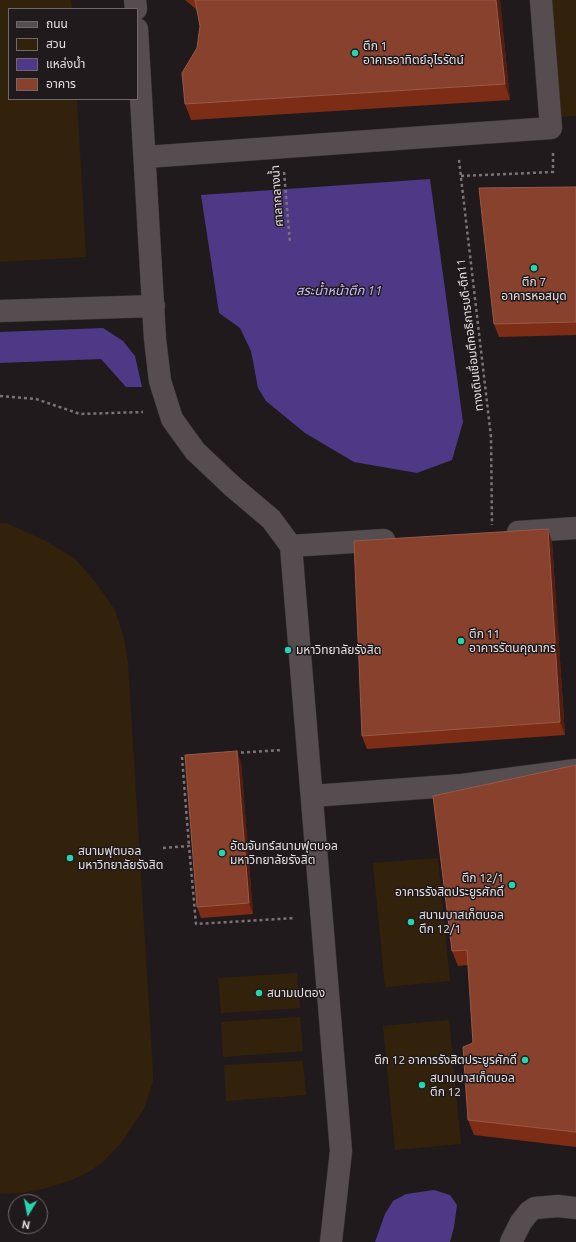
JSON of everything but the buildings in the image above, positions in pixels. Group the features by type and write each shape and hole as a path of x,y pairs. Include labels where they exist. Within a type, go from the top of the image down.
{"street":[{"path":"146,157 551,128 541,0"},
{"path":"138,43 160,382 172,419 195,452 271,519 291,546 341,1151 331,1242"},
{"path":"0,311 154,306"},
{"path":"492,534 576,528"},
{"path":"291,546 407,539"},
{"path":"312,796 462,785 576,770"},
{"path":"511,1242 521,1222 529,1212 536,1208 558,1206 576,1208"}],"path":[{"name":"ทางเดินเชื่อมตึกอธิการบดี-ตึก11","path":"456,135 491,437 492,534"},
{"name":"ศาลากลางน้ำ","path":"282,147 290,243"},
{"path":"461,176 553,172 553,151"},
{"path":"0,396 36,399 80,414 148,412"},
{"path":"233,754 284,750"},
{"path":"189,756 182,757 196,924 296,918"},
{"path":"163,848 189,846"}],"green space":[{"path":"0,0 71,0 72,8 8,8 8,100 77,100 86,257 0,262"},
{"path":"551,0 576,0 576,116 561,117"},
{"name":"สนามฟุตบอล มหาวิทยาลัยรังสิต","path":"0,523 6,523 44,540 75,559 96,583 115,610 124,638 128,663 153,1072 153,1081 144,1109 121,1143 104,1161 90,1171 72,1180 43,1189 22,1193 2,1194 0,1193"},
{"name":"สนามบาสเก็ตบอล ตึก 12/1","path":"438,858 450,981 385,987 373,863"},
{"name":"สนามเปตอง","path":"297,973 300,1008 221,1013 218,978"},
{"name":"สนามเปตอง","path":"300,1017 303,1051 223,1057 221,1022"},
{"name":"สนามบาสเก็ตบอล ตึก 12","path":"449,1020 461,1144 395,1150 383,1026"},
{"path":"303,1061 306,1095 226,1101 224,1065"}],"water":[{"name":"สระน้ำหน้าตึก 11","path":"430,179 463,422 452,460 417,473 354,462 305,433 266,401 258,388 251,351 240,328 219,313 201,195"},
{"path":"103,328 123,341 135,356 142,387 126,387 101,359 0,363 0,332"},
{"path":"434,1190 450,1195 457,1205 450,1242 375,1242 385,1214 393,1201 406,1194"}],"place":[{"name":"ตึก 1 อาคารอาทิตย์อุไรรัตน์","path":"355,53"},
{"name":"ตึก 7 อาคารหอสมุด","path":"534,268"},
{"name":"ตึก 11 อาคารรัตนคุณากร","path":"461,641"},
{"name":"มหาวิทยาลัยรังสิต","path":"288,650"},
{"name":"อัฒจันทร์สนามฟุตบอล มหาวิทยาลัยรังสิต","path":"222,853"},
{"name":"สนามฟุตบอล มหาวิทยาลัยรังสิต","path":"70,858"},
{"name":"ตึก 12/1 อาคารรังสิตประยูรศักดิ์","path":"512,885"},
{"name":"สนามบาสเก็ตบอล ตึก 12/1","path":"411,922"},
{"name":"สนามเปตอง","path":"259,993"},
{"name":"ตึก 12 อาคารรังสิตประยูรศักดิ์","path":"525,1060"},
{"name":"สนามบาสเก็ตบอล ตึก 12","path":"422,1085"}]}
